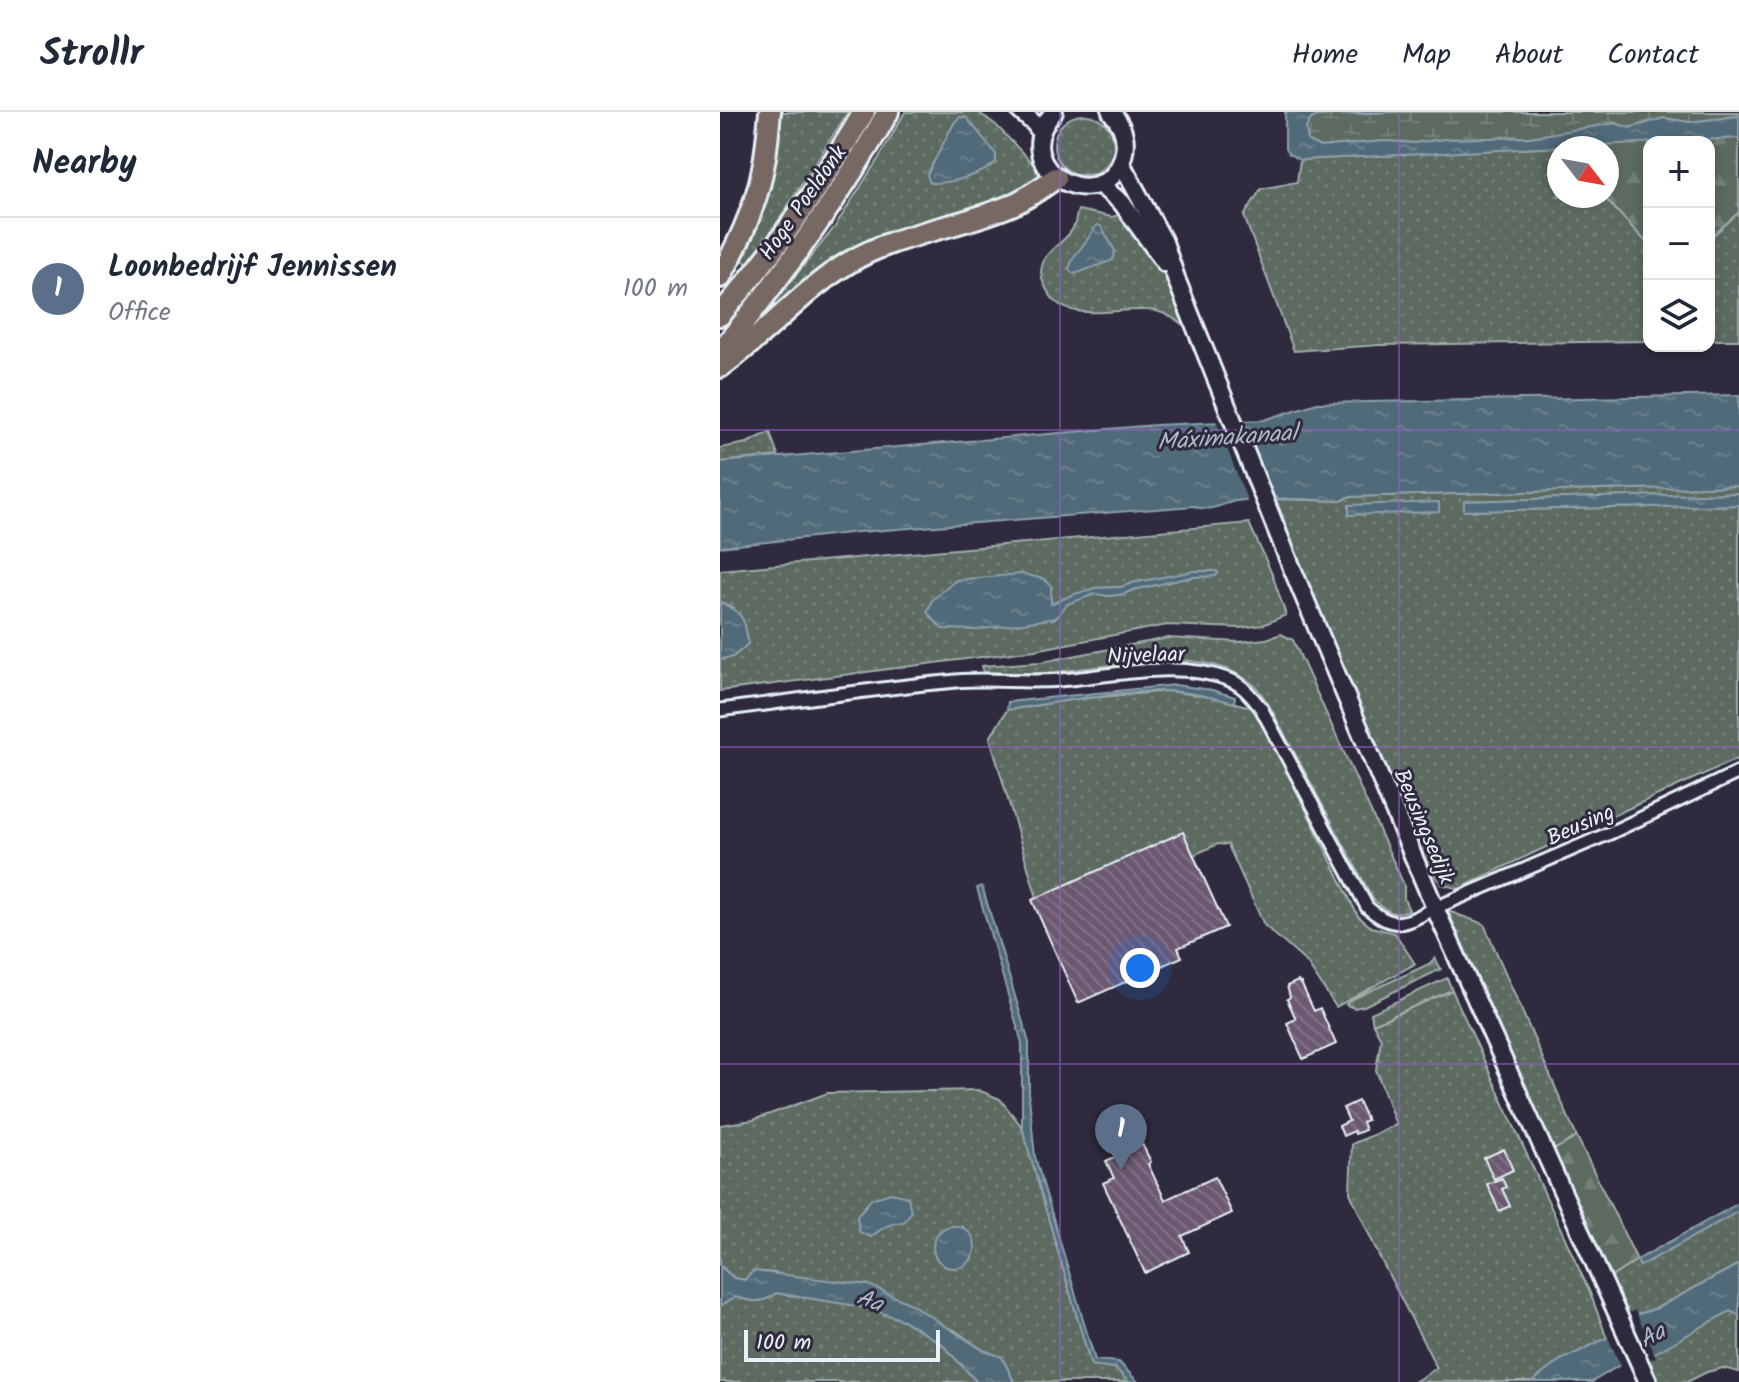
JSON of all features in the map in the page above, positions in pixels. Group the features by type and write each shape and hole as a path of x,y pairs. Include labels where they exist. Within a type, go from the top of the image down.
{"highway":[{"path":"720,277 746,225 757,193 770,112"},
{"name":"Hoge Poeldonk","path":"720,315 803,208 864,112"},
{"name":"Hoge Poeldonk","path":"720,352 821,220 888,112"},
{"path":"720,367 849,263 885,245 1017,203 1056,178"}],"street":[{"path":"1021,112 1041,133"},
{"path":"1054,112 1041,133 1039,146 1042,158 1056,178 1076,187 1099,184 1109,178 1121,163 1125,149 1125,119 1111,112"},
{"name":"Beusingsedijk","path":"1121,163 1164,242 1289,561 1435,908 1647,1379"},
{"name":"Beusingsedijk","path":"1099,184 1122,203 1177,281"},
{"name":"Nijvelaar","path":"720,710 958,680 1058,681 1143,671 1185,671 1232,680 1247,691 1261,708 1367,907 1379,918 1397,924 1435,908"},
{"name":"Beusing","path":"1435,908 1610,833 1739,772"}],"green space":[{"path":"780,112 848,112 750,265 742,260 766,195"},
{"path":"905,112 978,112 996,125 1048,180 1028,193 885,240 751,331 834,228"},
{"path":"1386,112 1739,112 1739,116 1689,122 1664,118 1629,128 1615,123 1531,137 1445,139 1414,143 1384,141 1320,147 1308,141 1306,128 1310,119 1317,116"},
{"path":"1084,115 1095,117 1105,124 1112,134 1112,156 1105,166 1095,173 1084,175 1073,173 1063,166 1056,156 1054,145 1056,134 1063,124 1073,117"},
{"path":"1739,138 1739,212 1715,234 1715,208 1715,139"},
{"path":"1643,142 1643,239 1614,208 1619,208 1619,144"},
{"path":"1547,148 1547,208 1614,208 1643,239 1643,341 1380,345 1294,351 1244,216 1261,189 1297,182 1300,160"},
{"path":"1078,210 1112,217 1125,213 1161,267 1189,329 1156,311 1084,312 1059,304 1050,295 1042,278 1043,264 1050,252 1069,234"},
{"path":"1739,212 1739,340 1715,340 1715,234"},
{"path":"770,432 778,456 720,462 720,448 747,443"},
{"path":"1739,486 1739,493 1464,501 1465,511 1739,505 1739,758 1459,889 1441,884 1425,863 1304,576 1276,499 1342,501 1347,497"},
{"path":"1249,523 1286,615 1263,625 1240,628 1167,625 1035,650 720,691 720,659 733,657 734,608 720,602 720,570","holes":["1218,573 1216,576 1192,577 1124,594 1110,596 1095,593 1067,604 1051,605 1095,588 1121,587","1051,587 1051,605 927,612"]},
{"path":"1281,634 1293,640 1404,885 1404,899 1409,910 1389,912 1373,899 1269,705 1255,686 1234,672 1209,664 1182,661 1125,663 1037,673 984,672 982,666 1041,662 1168,638 1239,642"},
{"path":"1168,691 1251,707 1260,716 1358,916 1371,927 1395,933 1415,964 1336,1007 1307,963 1264,925 1228,845 1218,844 1055,917 1039,905 990,738 1007,710 1078,699"},
{"path":"1448,911 1484,924 1577,1137 1554,1150"},
{"path":"1435,958 1441,969 1364,1006 1354,1008 1346,1005 1348,1001 1429,964"},
{"path":"1447,978 1452,990 1373,1024 1371,1013"},
{"path":"1452,990 1590,1293 1607,1338 1559,1361 1532,1382 1414,1382 1437,1368 1350,1193 1352,1144 1396,1125 1376,1070 1381,1039 1373,1024"},
{"path":"978,1090 1000,1099 1022,1127 1091,1365 1115,1368 1129,1382 1014,1382 1002,1357 983,1350 954,1330 776,1273 753,1271 745,1280 734,1278 720,1266 720,1125 753,1120 828,1093","holes":["950,1226 963,1227 957,1268 944,1266 935,1257 939,1232"]},
{"path":"1577,1137 1637,1260 1611,1277 1554,1150"},
{"path":"1739,1211 1739,1264 1657,1308 1629,1317 1611,1277 1637,1260 1640,1266"},
{"path":"776,1293 864,1307 903,1320 942,1344 977,1382 720,1382 720,1306 735,1297 761,1301"},
{"path":"1730,1311 1739,1315 1739,1372 1723,1368 1687,1382 1655,1382 1645,1357"}],"water":[{"path":"1285,112 1386,112 1317,116 1311,119 1306,128 1308,141 1320,147 1384,141 1414,143 1530,137 1615,123 1630,128 1664,118 1689,122 1739,116 1739,138 1643,136 1643,143 1619,144 1619,136 1547,136 1547,148 1300,160 1285,149"},
{"path":"960,117 967,118 996,154 996,162 965,178 930,183 927,175"},
{"path":"1097,225 1101,226 1115,251 1113,260 1075,274 1071,272 1069,269 1073,258"},
{"name":"Máximakanaal","path":"1739,395 1739,486 1347,497 1342,501 1248,500 1211,508 1194,506 859,532 720,547 720,462 1155,425 1264,420 1317,403"},
{"path":"1739,493 1739,505 1464,511 1464,501"},
{"path":"1439,502 1439,512 1349,515 1349,505"},
{"path":"1194,571 1218,573 1216,576 1192,577 1124,594 1095,594 1067,604 1056,618 977,630 942,629 927,612 932,600 956,580 1022,574 1044,579 1051,586 1051,604 1095,588 1121,587"},
{"path":"720,602 734,609 742,618 748,644 733,657 720,659"},
{"path":"1175,685 1235,697 1234,703 1184,692 1147,691 1007,710 1008,702"},
{"path":"982,886 1029,1043 1029,1096 1035,1157 1095,1360 1119,1362 1138,1382 1129,1382 1115,1368 1091,1365 1022,1127 1022,1043 977,888"},
{"path":"891,1193 908,1197 911,1212 904,1222 886,1226 871,1237 859,1232 857,1216 871,1199"},
{"path":"1739,1203 1739,1211 1640,1266 1637,1260"},
{"path":"954,1226 969,1232 975,1247 969,1262 954,1268 939,1262 933,1247 939,1232"},
{"name":"Aa","path":"1739,1264 1739,1315 1730,1311 1653,1354 1620,1365 1592,1382 1532,1382 1559,1361 1607,1338 1613,1325 1657,1308"},
{"name":"Aa","path":"720,1266 734,1278 745,1280 753,1271 869,1285 911,1304 983,1350 1002,1357 1014,1382 977,1382 942,1344 903,1320 864,1307 776,1293 761,1301 735,1297 720,1306"}],"pier":[{"path":"1241,417 1276,503 1249,505 1215,418"},
{"path":"1635,1310 1656,1357 1622,1369 1605,1331 1611,1322"}],"building":[{"path":"1183,832 1226,927 1178,948 1182,957 1078,1003 1032,900"},
{"path":"1298,981 1314,1011 1320,1008 1336,1044 1303,1059 1287,1023 1296,1019 1287,999 1290,997 1287,986"},
{"path":"1358,1101 1367,1120 1362,1122 1365,1130 1343,1136 1339,1126 1349,1121 1343,1108"},
{"path":"1142,1144 1165,1200 1215,1177 1232,1213 1182,1236 1189,1252 1145,1273 1103,1183 1114,1178 1106,1161"},
{"path":"1504,1149 1513,1170 1494,1179 1484,1158"},
{"path":"1502,1178 1506,1187 1502,1189 1510,1206 1499,1211 1487,1184"}],"place":[{"name":"Loonbedrijf Jennissen","path":"1121,1170"}]}
